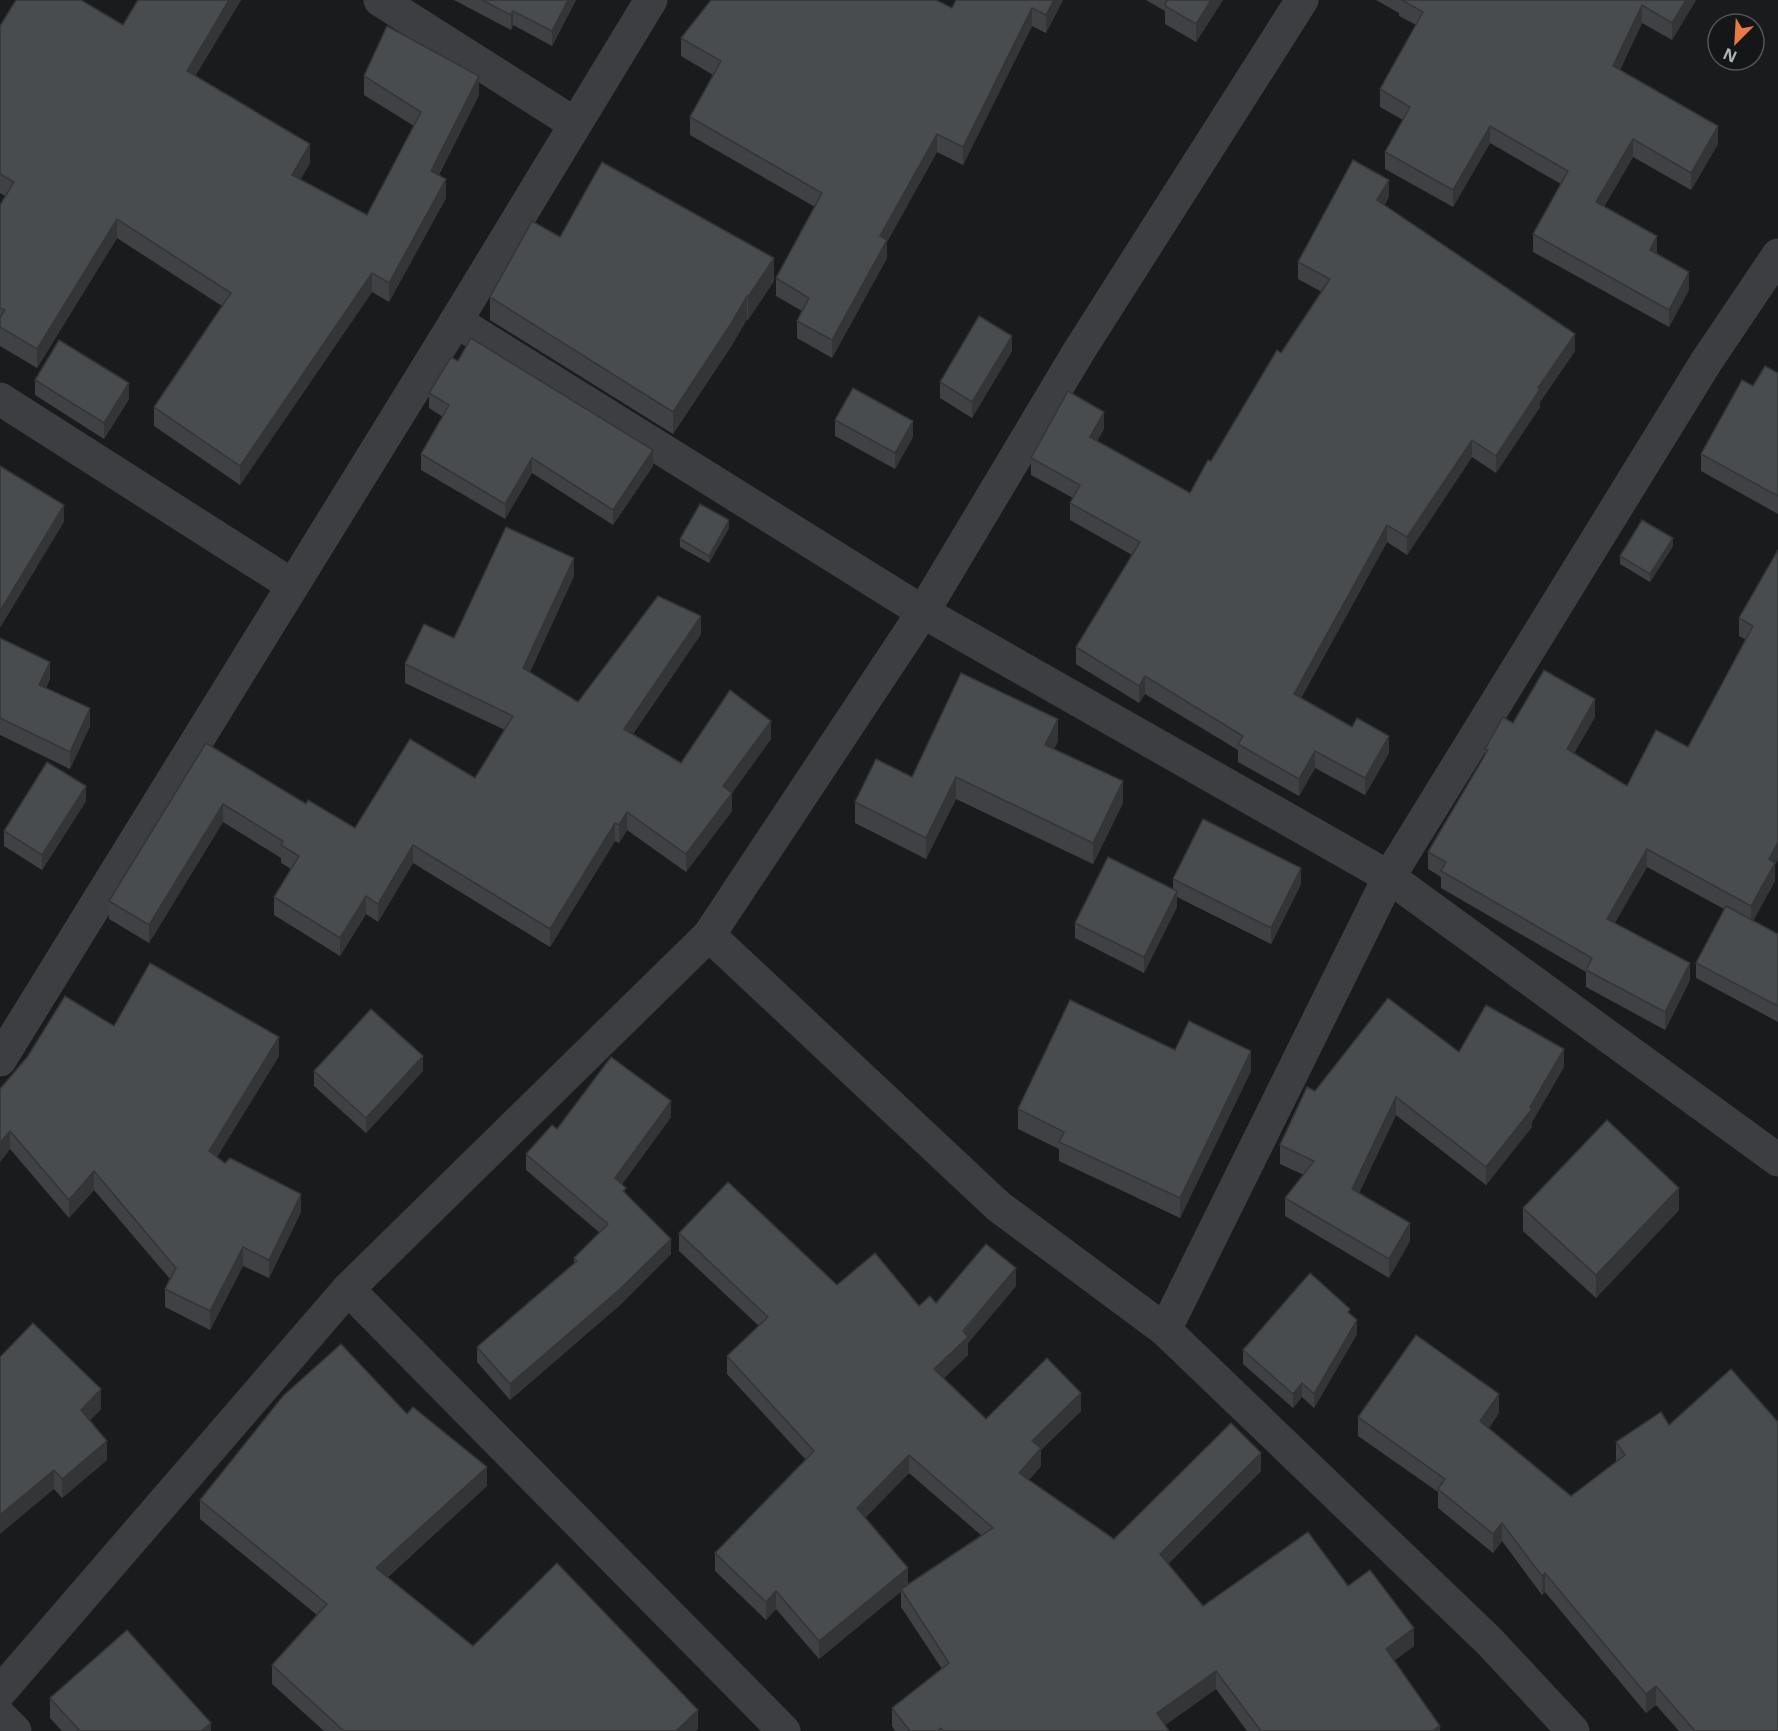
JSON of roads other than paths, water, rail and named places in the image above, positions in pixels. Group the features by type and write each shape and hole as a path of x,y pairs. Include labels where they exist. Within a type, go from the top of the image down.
{"street":[{"path":"380,0 575,124"},
{"path":"0,1060 456,321 651,0"},
{"path":"0,1692 348,1289 709,935 923,612 1079,351 1302,0"},
{"path":"1165,1330 1389,877 1700,372 1778,255"},
{"path":"456,321 923,612 1389,877 1778,1160"},
{"path":"0,399 292,585"},
{"path":"709,935 998,1206 1165,1330 1489,1641 1573,1731"},
{"path":"348,1289 784,1731"},
{"path":"0,1716 15,1731"}]}
